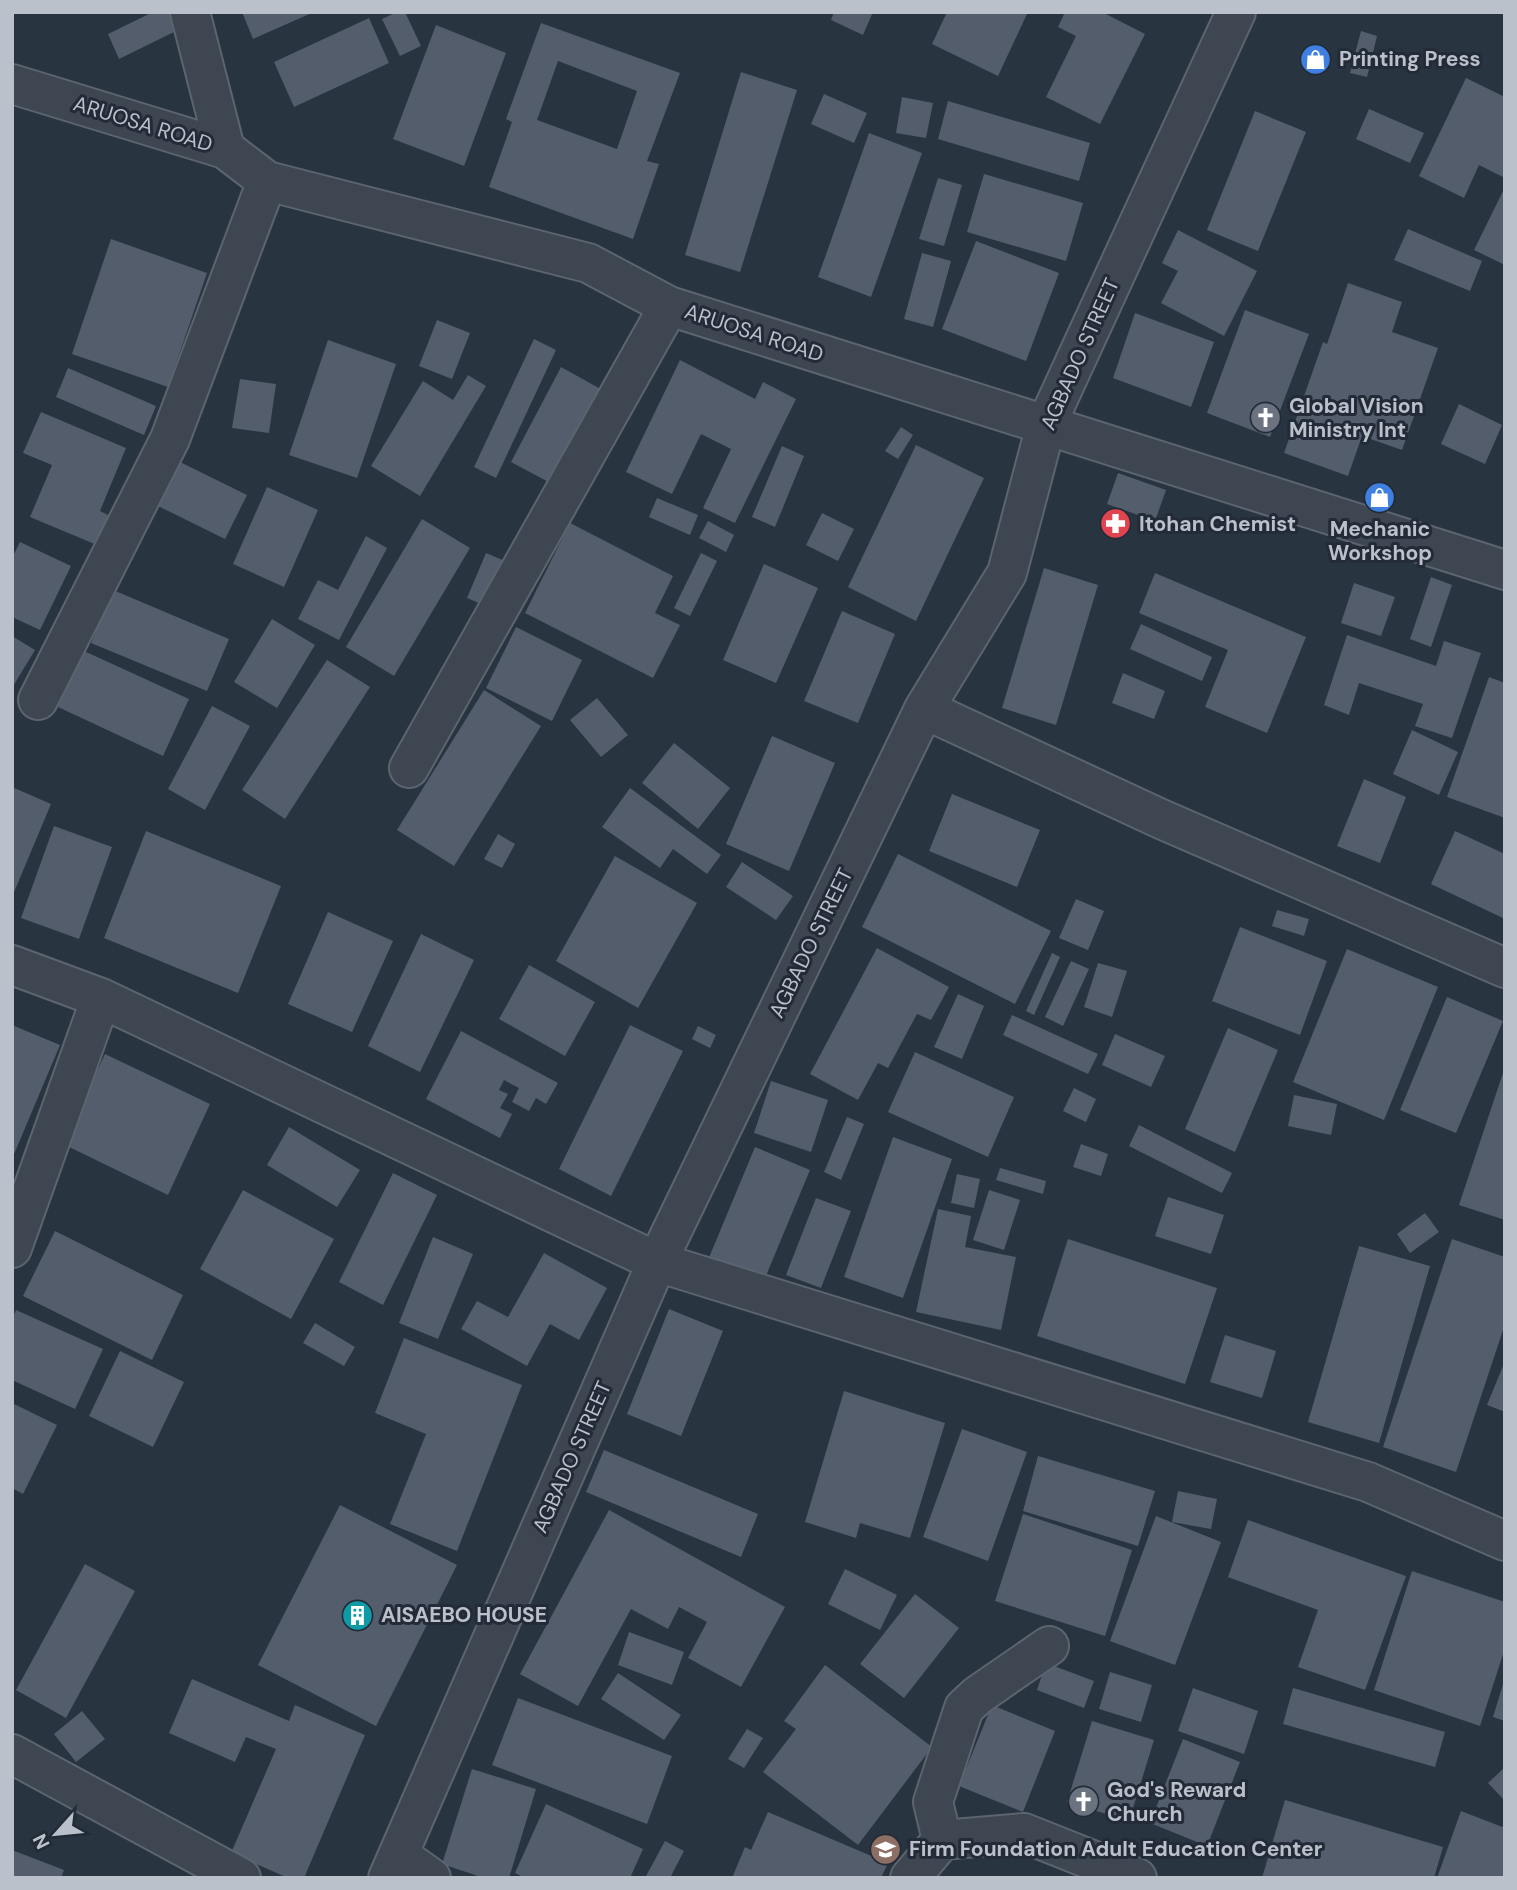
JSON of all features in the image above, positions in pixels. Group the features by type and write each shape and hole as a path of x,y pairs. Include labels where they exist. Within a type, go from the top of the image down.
{"street":[{"path":"190,12 225,149"},
{"name":"AGBADO STREET","path":"394,1866 657,1262 924,709 1007,573 1046,425 1236,12"},
{"name":"ARUOSA ROAD","path":"12,84 225,149 267,181 588,263 668,306 1505,570"},
{"path":"38,700 170,439 267,181"},
{"path":"410,768 668,306"},
{"path":"924,709 1161,818 1505,968"},
{"path":"12,965 101,998 657,1262 1368,1482 1505,1541"},
{"path":"12,1248 101,998"},
{"path":"942,1840 933,1802 964,1708 978,1695 1049,1646"},
{"path":"12,1754 241,1878"},
{"path":"910,1878 942,1840 1024,1833 1137,1878"},
{"path":"394,1866 432,1878"}],"building":[{"path":"153,12 169,12 178,30 119,59 108,34"},
{"path":"242,12 314,12 253,39"},
{"path":"397,12 405,12 421,46 400,56 382,19"},
{"path":"834,12 873,12 863,35 831,20"},
{"path":"947,12 1028,12 998,76 932,44"},
{"path":"1065,12 1102,12 1145,34 1100,124 1046,97 1076,36 1058,27"},
{"path":"369,18 389,63 294,107 274,62"},
{"path":"541,23 680,73 647,161 659,164 633,239 489,187 512,122 506,119","holes":["558,61 637,91 617,149 537,120"]},
{"path":"436,25 506,53 464,166 393,139"},
{"path":"1361,31 1377,36 1367,77 1350,73"},
{"path":"741,72 797,90 740,272 685,255"},
{"path":"1466,78 1505,97 1505,178 1479,165 1464,198 1419,176"},
{"path":"824,94 867,113 854,143 811,124"},
{"path":"902,97 933,103 926,138 896,133"},
{"path":"948,101 1090,143 1079,181 938,139"},
{"path":"1369,109 1424,133 1410,163 1356,139"},
{"path":"1255,111 1306,132 1258,251 1207,230"},
{"path":"869,133 922,153 871,297 818,277"},
{"path":"984,174 1083,203 1066,261 967,232"},
{"path":"938,178 962,185 944,246 919,239"},
{"path":"1505,187 1505,265 1474,250"},
{"path":"1408,229 1482,261 1470,291 1394,260"},
{"path":"1178,230 1257,271 1224,336 1161,303 1178,271 1162,263"},
{"path":"111,239 207,273 168,387 72,354"},
{"path":"976,241 1059,273 1026,361 942,329"},
{"path":"922,253 951,261 933,327 904,319"},
{"path":"1348,283 1402,302 1392,332 1438,348 1402,450 1362,436 1348,476 1284,453 1323,342 1327,344"},
{"path":"1245,310 1309,334 1270,437 1207,413"},
{"path":"1135,313 1214,342 1191,407 1113,378"},
{"path":"437,320 470,333 452,379 419,366"},
{"path":"534,339 556,350 496,478 474,467"},
{"path":"328,340 396,364 357,478 289,455"},
{"path":"680,360 755,399 763,382 796,399 735,523 703,508 731,449 701,434 672,494 626,472"},
{"path":"561,367 606,392 556,486 511,462"},
{"path":"68,368 156,406 144,435 56,397"},
{"path":"468,375 486,386 420,496 371,466 423,381 453,400"},
{"path":"240,379 276,384 269,433 232,428"},
{"path":"1459,404 1502,425 1485,464 1441,444"},
{"path":"41,412 126,448 100,511 116,519 104,548 30,517 52,465 23,453"},
{"path":"901,427 913,435 898,459 885,451"},
{"path":"916,445 984,478 916,621 848,587"},
{"path":"782,446 804,456 775,527 752,517"},
{"path":"176,460 247,495 225,539 154,504"},
{"path":"1118,473 1166,490 1155,521 1107,504"},
{"path":"267,487 318,510 284,587 233,564"},
{"path":"657,498 698,515 690,535 649,517"},
{"path":"822,513 854,529 838,561 806,545"},
{"path":"422,519 470,548 394,676 346,647"},
{"path":"708,521 734,535 726,552 699,538"},
{"path":"570,523 673,576 655,613 680,625 653,678 525,613"},
{"path":"366,536 387,548 339,640 298,619 318,580 338,590"},
{"path":"20,542 71,566 40,630 12,617 12,558"},
{"path":"486,553 505,561 486,606 467,598"},
{"path":"701,553 717,561 690,616 674,608"},
{"path":"764,564 818,588 776,683 723,660"},
{"path":"1044,568 1098,585 1056,725 1002,708"},
{"path":"1155,573 1306,637 1267,733 1205,707 1228,650 1139,613"},
{"path":"1431,577 1452,585 1431,647 1410,639"},
{"path":"1354,583 1395,597 1381,636 1341,623"},
{"path":"113,590 229,639 207,691 91,643"},
{"path":"842,611 895,634 858,723 804,701"},
{"path":"272,619 315,645 277,708 234,682"},
{"path":"1141,624 1212,657 1202,681 1130,649"},
{"path":"516,627 582,660 552,721 486,688"},
{"path":"1347,635 1436,666 1444,641 1481,653 1452,738 1415,726 1423,704 1359,683 1349,715 1324,705"},
{"path":"12,636 35,650 12,688"},
{"path":"84,651 189,699 163,756 58,707"},
{"path":"327,660 370,687 285,819 242,790"},
{"path":"1123,673 1165,691 1154,719 1112,703"},
{"path":"1489,677 1505,683 1505,818 1447,797"},
{"path":"484,690 541,726 454,866 397,830"},
{"path":"597,698 628,735 601,757 570,720"},
{"path":"212,706 250,726 205,810 168,789"},
{"path":"1412,730 1458,752 1439,795 1393,774"},
{"path":"772,736 835,763 789,871 726,844"},
{"path":"674,743 730,788 698,829 642,783"},
{"path":"1364,779 1406,797 1380,863 1337,846"},
{"path":"12,787 51,804 12,897"},
{"path":"630,788 721,855 707,874 673,849 660,868 602,827"},
{"path":"952,794 1040,830 1017,887 929,851"},
{"path":"54,826 112,847 79,939 21,918"},
{"path":"146,831 281,886 238,993 104,938"},
{"path":"1455,831 1505,854 1505,919 1431,884"},
{"path":"498,834 515,844 502,868 484,859"},
{"path":"898,854 1051,931 1015,1004 862,927"},
{"path":"615,856 697,903 638,1008 556,961"},
{"path":"742,862 793,896 776,920 726,887"},
{"path":"1076,899 1104,911 1088,950 1059,938"},
{"path":"1277,910 1309,919 1304,936 1272,926"},
{"path":"328,912 393,941 352,1032 288,1004"},
{"path":"1240,927 1327,961 1300,1035 1212,1001"},
{"path":"421,934 474,960 420,1072 368,1046"},
{"path":"877,948 949,987 931,1020 917,1014 888,1068 878,1063 858,1100 810,1074"},
{"path":"1347,949 1438,987 1384,1120 1293,1082"},
{"path":"1052,953 1060,957 1034,1015 1026,1011"},
{"path":"1071,961 1089,969 1063,1026 1045,1017"},
{"path":"1098,963 1127,971 1112,1017 1084,1007"},
{"path":"529,965 595,1002 565,1056 499,1019"},
{"path":"958,994 984,1006 962,1059 934,1047"},
{"path":"1447,997 1503,1021 1456,1133 1400,1110"},
{"path":"1012,1015 1098,1054 1088,1074 1003,1035"},
{"path":"12,1025 60,1045 12,1159"},
{"path":"630,1025 683,1051 611,1196 559,1169"},
{"path":"698,1026 716,1035 710,1048 692,1039"},
{"path":"1228,1028 1278,1050 1235,1152 1185,1129"},
{"path":"461,1031 558,1083 546,1104 536,1098 529,1111 512,1102 519,1088 504,1080 499,1090 508,1094 500,1108 512,1114 500,1138 426,1099"},
{"path":"1115,1034 1165,1056 1151,1087 1102,1065"},
{"path":"915,1052 1014,1097 988,1157 888,1112"},
{"path":"105,1054 210,1104 168,1195 63,1144"},
{"path":"1505,1067 1505,1220 1459,1205"},
{"path":"771,1081 828,1100 811,1152 754,1133"},
{"path":"1074,1088 1096,1099 1086,1122 1063,1111"},
{"path":"1294,1095 1337,1104 1331,1135 1288,1126"},
{"path":"847,1117 864,1124 841,1180 824,1172"},
{"path":"1139,1125 1232,1173 1222,1193 1129,1146"},
{"path":"289,1127 360,1170 337,1207 267,1165"},
{"path":"893,1137 952,1159 903,1298 844,1277"},
{"path":"1081,1144 1108,1154 1101,1176 1073,1167"},
{"path":"755,1147 810,1170 763,1283 708,1260"},
{"path":"1000,1168 1046,1181 1043,1194 996,1180"},
{"path":"393,1173 437,1195 383,1305 339,1282"},
{"path":"957,1174 980,1179 974,1208 951,1203"},
{"path":"243,1190 334,1239 291,1319 200,1269"},
{"path":"989,1190 1020,1200 1004,1250 973,1240"},
{"path":"1168,1197 1224,1215 1211,1254 1155,1236"},
{"path":"816,1198 851,1211 821,1288 786,1275"},
{"path":"938,1209 971,1216 965,1247 1016,1257 1001,1330 916,1312"},
{"path":"1425,1213 1439,1232 1410,1253 1397,1234"},
{"path":"55,1231 183,1295 152,1360 23,1296"},
{"path":"433,1237 473,1254 438,1339 399,1323"},
{"path":"1068,1239 1217,1288 1185,1384 1037,1336"},
{"path":"1452,1239 1505,1257 1505,1324 1456,1472 1383,1447"},
{"path":"1359,1246 1430,1266 1379,1443 1308,1422"},
{"path":"544,1253 607,1288 579,1340 550,1324 527,1366 461,1329 477,1301 508,1317"},
{"path":"669,1309 723,1331 681,1436 627,1414"},
{"path":"16,1310 103,1349 75,1409 12,1380 12,1319"},
{"path":"315,1323 355,1347 344,1366 303,1343"},
{"path":"1225,1335 1276,1351 1262,1398 1210,1382"},
{"path":"404,1338 522,1385 457,1551 390,1524 426,1434 375,1413"},
{"path":"120,1351 184,1382 153,1447 89,1416"},
{"path":"1505,1361 1505,1412 1487,1405"},
{"path":"844,1391 945,1423 910,1538 860,1523 856,1538 805,1522"},
{"path":"12,1403 57,1425 23,1494 12,1488"},
{"path":"962,1429 1027,1452 988,1561 923,1537"},
{"path":"604,1450 758,1514 741,1557 586,1492"},
{"path":"1038,1456 1155,1491 1138,1546 1023,1511"},
{"path":"1178,1491 1217,1499 1211,1529 1172,1522"},
{"name":"AISAEBO HOUSE","path":"340,1505 457,1565 376,1726 258,1665"},
{"path":"609,1510 785,1607 741,1687 688,1658 707,1622 679,1607 668,1629 631,1609 578,1706 520,1674"},
{"path":"1023,1514 1132,1550 1105,1636 995,1601"},
{"path":"1156,1516 1221,1542 1175,1665 1110,1641"},
{"path":"1248,1520 1406,1576 1365,1690 1298,1667 1318,1610 1228,1577"},
{"path":"85,1564 135,1591 66,1718 16,1690"},
{"path":"845,1569 897,1595 880,1630 828,1604"},
{"path":"1412,1571 1505,1602 1505,1648 1480,1726 1374,1690"},
{"path":"915,1594 959,1628 904,1698 860,1664"},
{"path":"629,1632 684,1652 672,1685 618,1665"},
{"path":"1046,1663 1094,1681 1084,1708 1037,1690"},
{"path":"825,1665 932,1747 858,1845 763,1772 796,1729 784,1721"},
{"path":"1110,1672 1152,1685 1141,1722 1099,1709"},
{"path":"618,1673 681,1715 664,1740 601,1699"},
{"path":"192,1679 289,1721 295,1705 365,1735 304,1878 288,1878 231,1853 276,1749 246,1737 235,1762 169,1733"},
{"path":"1505,1681 1505,1721 1493,1717"},
{"path":"1193,1688 1258,1711 1244,1754 1178,1731"},
{"path":"1293,1688 1445,1732 1435,1767 1283,1724"},
{"path":"518,1698 672,1756 647,1824 492,1765"},
{"path":"992,1705 1055,1731 1023,1812 959,1786"},
{"path":"82,1711 105,1739 76,1762 54,1734"},
{"path":"1092,1721 1154,1740 1129,1821 1067,1802"},
{"path":"747,1729 763,1738 744,1768 728,1759"},
{"path":"1183,1739 1240,1762 1207,1846 1150,1823"},
{"path":"1505,1767 1505,1801 1488,1783"},
{"path":"472,1769 536,1789 509,1878 484,1878 442,1864"},
{"path":"1285,1800 1443,1847 1434,1878 1262,1878"},
{"path":"546,1804 643,1849 630,1878 525,1878 515,1873"},
{"path":"1461,1811 1505,1828 1504,1878 1437,1878"},
{"path":"768,1812 888,1863 881,1878 732,1878 745,1847 751,1850"},
{"path":"665,1841 684,1851 670,1878 645,1878"},
{"path":"12,1850 64,1870 61,1878 12,1878"}],"place":[{"name":"Printing Press","path":"1316,59"},
{"name":"Global Vision Ministry Int","path":"1266,418"},
{"name":"Mechanic Workshop","path":"1380,497"},
{"name":"Itohan Chemist","path":"1116,524"},
{"name":"AISAEBO HOUSE","path":"358,1615"},
{"name":"God's Reward Church","path":"1084,1802"},
{"name":"Firm Foundation Adult Education Center","path":"886,1849"}]}
